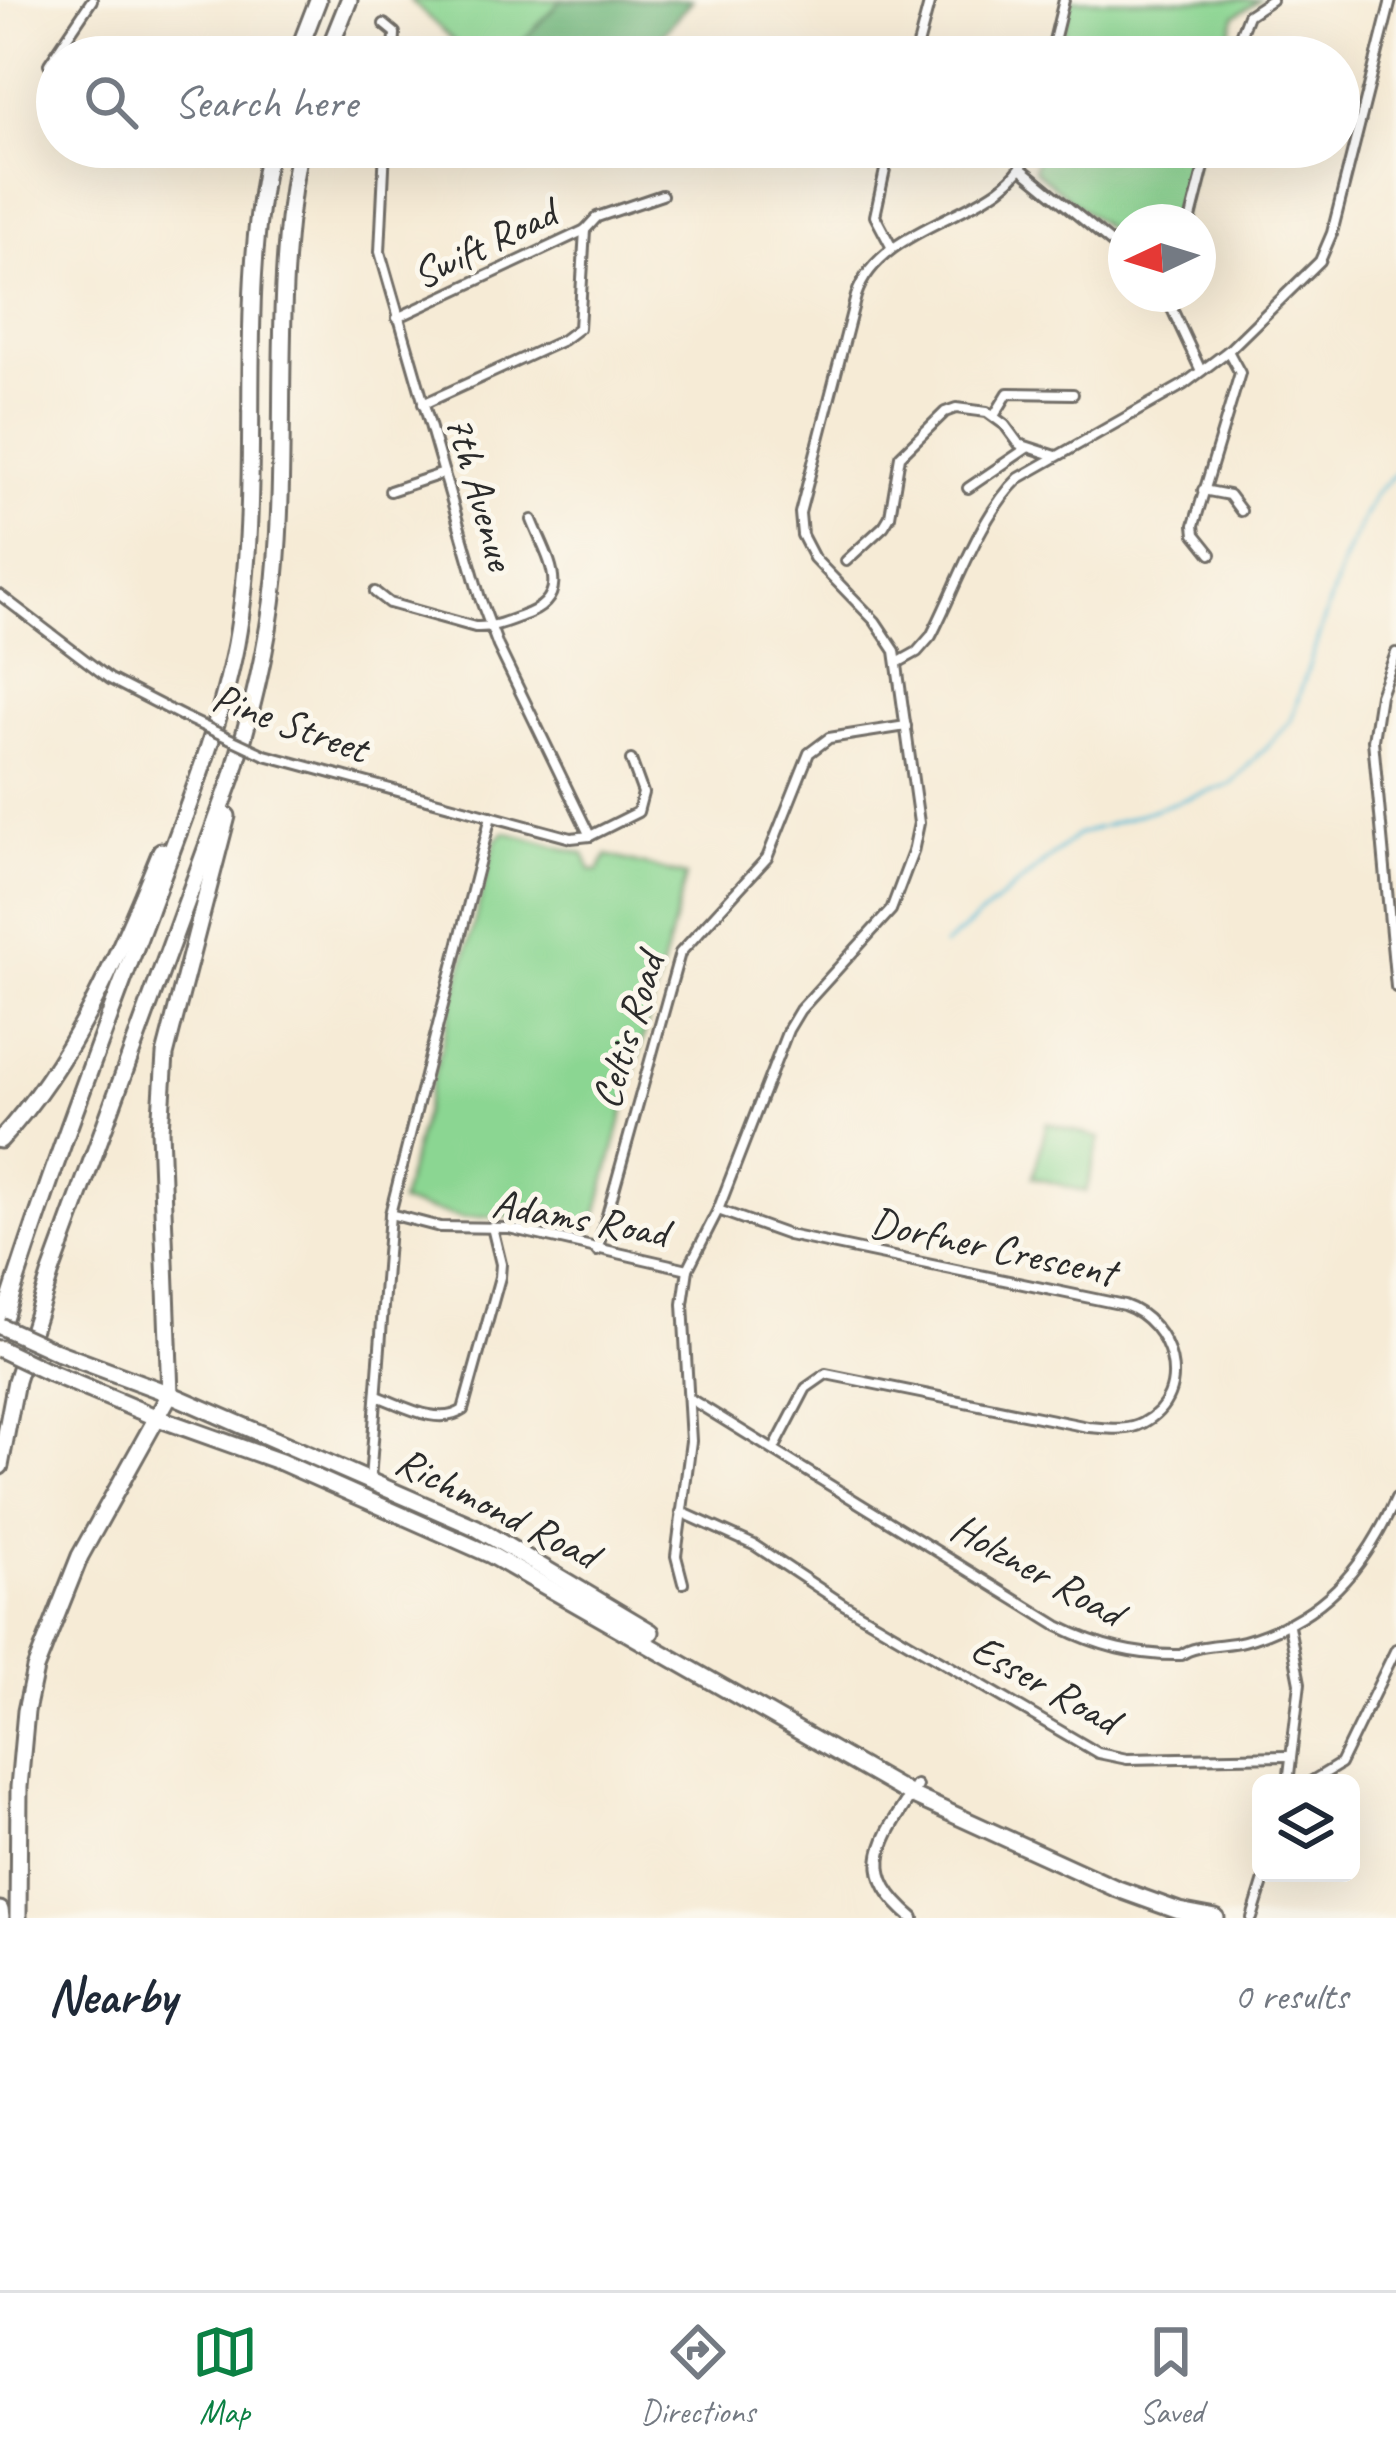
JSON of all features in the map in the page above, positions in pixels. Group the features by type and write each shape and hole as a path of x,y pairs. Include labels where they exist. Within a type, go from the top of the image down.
{"highway":[{"path":"304,36 318,0"},
{"path":"334,36 349,0"},
{"path":"0,1328 201,765 235,650 245,584 256,238 268,168"},
{"path":"0,1466 16,1381 50,1275 232,778 265,651 279,511 280,295 296,168"},
{"path":"0,1140 42,1089 101,986 189,776 201,765"},
{"path":"18,1918 19,1787 35,1670 80,1556 170,1394 160,1130 165,1055 228,811 232,778"},
{"name":"Richmond Road","path":"0,1328 170,1394 366,1491 491,1555 1010,1843 1114,1888 1179,1911 1216,1918"},
{"name":"Richmond Road","path":"0,1349 155,1417 366,1491"},
{"path":"145,1443 158,1436 193,1431"}],"street":[{"path":"68,36 92,0"},
{"path":"921,36 930,0"},
{"path":"1055,36 1064,0"},
{"path":"1240,36 1248,15 1271,0"},
{"path":"1360,131 1391,21 1391,0"},
{"path":"384,25 395,36"},
{"name":"7th Avenue","path":"384,168 379,240 397,318 490,627 590,836"},
{"path":"885,168 875,216 892,248"},
{"path":"1195,204 1204,168"},
{"path":"899,662 931,636 1006,491 1034,468 1202,371 1309,273 1327,248 1350,168"},
{"path":"683,1582 676,1564 692,1441 683,1304 688,1269 718,1210 788,1030 800,1010 884,920 918,833 899,662 875,621 814,558 800,524 862,279 892,248 1022,169 1108,240"},
{"name":"Swift Road","path":"397,318 585,230 597,217 662,195"},
{"path":"423,404 563,340 579,328 585,230"},
{"path":"1174,312 1202,371"},
{"path":"1211,554 1194,530 1240,373 1228,351"},
{"path":"994,416 1008,393 1073,394"},
{"path":"846,562 890,516 896,466 907,448 946,412 956,408 994,416 1028,448 1057,457"},
{"path":"968,488 1028,448"},
{"path":"390,491 444,473"},
{"path":"1203,490 1229,495 1241,511"},
{"path":"375,592 389,603 475,627 536,612 550,602 554,585 532,520"},
{"name":"Pine Street","path":"0,595 110,679 266,755 562,836 590,836"},
{"path":"1396,653 1375,718 1373,771 1396,987"},
{"name":"Celtis Road","path":"598,1250 680,952 767,858 809,753 829,738 906,726"},
{"path":"590,836 640,808 642,783 632,760"},
{"path":"562,836 578,825 580,815"},
{"path":"366,1491 390,1214 490,817"},
{"name":"Dorfner Crescent","path":"718,1210 788,1234 1136,1309 1162,1332 1173,1361 1171,1388 1156,1413 1125,1429 1088,1427 826,1373 806,1388 774,1449"},
{"name":"Adams Road","path":"390,1214 440,1227 492,1227 688,1269"},
{"path":"377,1396 438,1417 463,1410 500,1277 492,1227"},
{"name":"Holzner Road","path":"691,1400 1058,1626 1098,1644 1142,1654 1181,1655 1289,1626 1343,1585 1366,1555 1396,1498"},
{"name":"Esser Road","path":"681,1511 754,1545 843,1604 1098,1753 1127,1760 1289,1756"},
{"path":"1288,1774 1300,1683 1289,1626"},
{"path":"1323,1774 1340,1763 1396,1649"},
{"path":"913,1918 886,1892 878,1862 884,1838 914,1790"},
{"path":"1252,1918 1264,1882"}],"green space":[{"path":"410,0 692,0 661,36 449,36"},
{"path":"562,0 692,0 661,36 527,36"},
{"path":"1071,0 1259,0 1235,16 1229,36 1063,36"},
{"path":"1034,168 1193,168 1183,204 1108,204 1108,230"},
{"path":"505,832 584,854 591,870 598,871 607,855 686,876 593,1229 585,1239 508,1216 463,1218 400,1203 496,840"},
{"path":"1047,1123 1100,1138 1086,1192 1033,1177"}],"waterway":[{"path":"944,946 1077,835 1231,784 1291,720 1344,559 1375,493 1396,473"}]}
